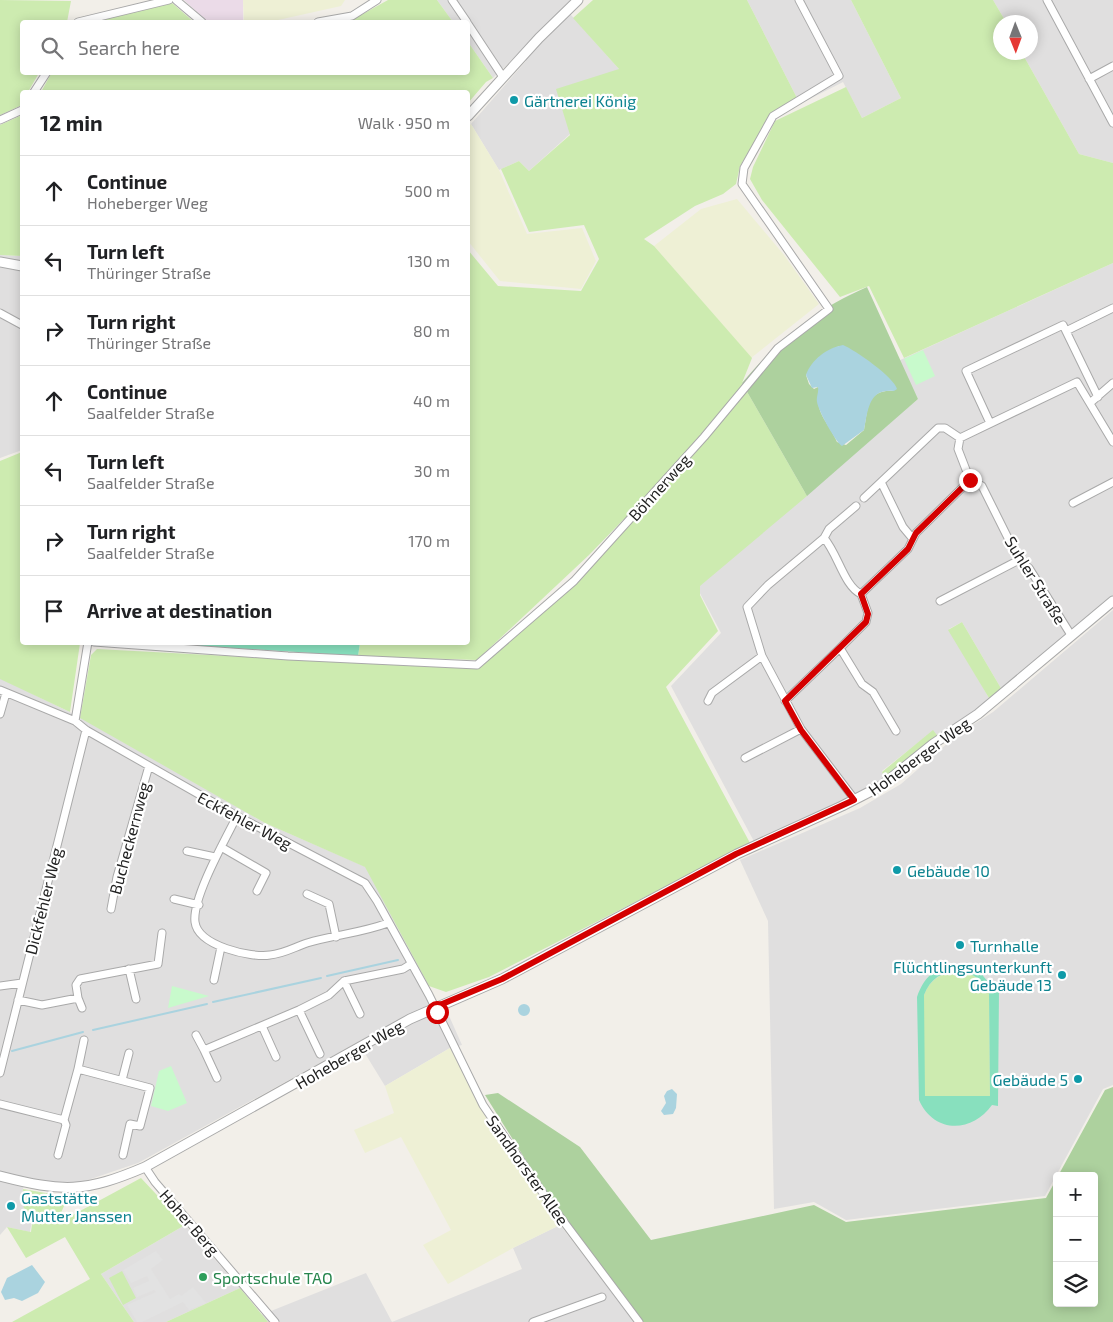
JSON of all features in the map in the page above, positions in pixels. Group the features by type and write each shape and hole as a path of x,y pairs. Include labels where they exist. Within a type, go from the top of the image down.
{"street":[{"path":"86,20 168,0"},
{"path":"176,0 200,20"},
{"path":"329,20 352,16 377,0"},
{"path":"452,0 465,20"},
{"path":"470,114 578,0"},
{"name":"Böhnerweg","path":"136,645 288,656 477,665 574,581 704,437 778,348 829,309 742,184 744,168 773,116 838,76 799,0"},
{"path":"1047,0 1113,123"},
{"path":"470,28 503,77"},
{"path":"1089,79 1113,66"},
{"path":"35,90 45,75"},
{"path":"0,120 20,111"},
{"path":"0,262 20,266"},
{"path":"1066,331 1113,308"},
{"path":"0,313 20,323"},
{"path":"990,423 966,371 1063,326 1098,397"},
{"path":"864,498 938,428 945,428 960,438 1087,377"},
{"path":"1077,382 1113,442"},
{"path":"1090,403 1113,383"},
{"name":"Suhler Straße","path":"960,438 958,449 970,480 982,486 1019,560 1029,568 1071,635"},
{"path":"861,594 908,549 916,533 970,480"},
{"path":"881,482 903,527 912,539"},
{"path":"1073,503 1113,482"},
{"path":"854,800 801,730 762,656 747,607 768,585 824,538 829,529 856,506"},
{"path":"785,701 866,622 868,614 861,594 853,590 833,548 824,538"},
{"path":"940,601 1019,560"},
{"name":"Hoheberger Weg","path":"0,1176 46,1187 80,1188 101,1185 145,1167 435,1007 502,979 736,854 881,786 933,744 978,714 1113,601"},
{"path":"75,721 88,645"},
{"path":"840,648 862,684 874,692 896,731"},
{"path":"708,701 712,693 762,656"},
{"path":"0,714 3,692"},
{"name":"Eckfehler Weg","path":"3,692 75,721 86,730 237,816 365,883 377,901 435,1007"},
{"name":"Dickfehler Weg","path":"0,1072 86,730"},
{"path":"745,758 801,730"},
{"name":"Bucheckernweg","path":"111,909 120,868 148,766"},
{"path":"237,816 215,857 198,906 195,923 202,937 221,947 243,953 270,956 307,943 367,931 388,923"},
{"path":"221,847 266,873 257,892"},
{"path":"187,851 215,857"},
{"path":"307,894 329,904 336,937"},
{"path":"174,899 198,906"},
{"path":"82,1008 76,985 80,979 158,964 162,933"},
{"path":"214,980 221,947"},
{"path":"204,1050 299,1010 328,995 344,982 403,969 411,964"},
{"path":"129,969 136,999"},
{"path":"344,982 360,1014"},
{"path":"0,986 22,983"},
{"path":"18,1000 42,1005 78,998"},
{"name":"Sandhorster Allee","path":"435,1007 483,1105 561,1218 638,1322"},
{"path":"299,1010 320,1054"},
{"path":"262,1026 276,1057"},
{"path":"196,1035 217,1078"},
{"path":"58,1155 66,1125 64,1120 84,1040"},
{"path":"122,1080 129,1053"},
{"path":"78,1069 150,1088 140,1126 130,1124 123,1155"},
{"path":"0,1104 64,1120"},
{"name":"Hoher Berg","path":"145,1167 155,1182 275,1322"},
{"path":"533,1322 602,1297"}],"shaded area":[{"path":"184,0 243,0 243,20 206,20"},
{"path":"437,0 572,0 564,7 619,69 570,134 529,171 519,161 499,170 471,124 526,61 518,54 493,78 470,45 470,20 452,20"},
{"path":"747,0 851,0 901,98 862,118 843,82 800,104"},
{"path":"993,0 1113,0 1113,163 1079,154 1026,60 1038,60 1038,15 1002,15"},
{"path":"0,255 20,256 20,451 0,458"},
{"path":"1113,263 1113,596 1002,690 962,622 949,629 992,703 937,735 933,731 882,771 885,778 757,847 671,686 721,633 694,582 918,399 898,361"},
{"path":"1113,610 1113,1085 1103,1089 1058,1172 1053,1172 1053,1181 1045,1196 846,1220 814,1202 774,1209 768,921 740,860 860,808 901,784 957,735 993,712"},
{"path":"0,678 88,721 265,823 366,867 417,961 434,997 450,1018 462,1045 450,1048 385,1086 358,1042 138,1163 82,1182 63,1183 26,1179 23,1189 33,1215 30,1232 7,1227 0,1235"},
{"path":"185,1225 240,1288 166,1322 134,1322 101,1274"},
{"path":"560,1225 635,1322 392,1322 522,1269 513,1248"},
{"path":"156,1251 163,1260 151,1269 170,1299 179,1294 181,1296 193,1287 206,1303 189,1310 183,1302 142,1322 137,1322 127,1305 156,1292 154,1290 137,1297 133,1288 149,1281 147,1276 131,1283 123,1270"},
{"path":"366,1273 392,1322 268,1322 261,1315"}],"green space":[{"path":"0,0 71,1 67,20 20,20 20,75 38,75 29,90 20,90 20,106 0,115"},
{"path":"243,0 345,0 341,6 278,20 244,20"},
{"path":"388,0 437,0 452,20 352,20"},
{"path":"593,0 747,0 797,98 771,114 740,166 736,184 723,194 695,206 644,239 654,246 752,358 742,383 807,496 700,586 700,595 718,631 666,687 750,843 489,977 446,992 429,986 365,867 265,823 80,718 91,655 97,649 476,669 483,665 577,582 642,509 623,520 589,555 477,660 358,656 360,645 470,645 470,252 498,286 581,291 599,259 584,225 529,232 501,169 519,161 529,171 570,135 556,89 619,69 573,18"},
{"path":"851,0 993,0 1002,15 993,15 993,60 1026,60 1079,154 1113,163 1113,263 904,358 869,286 840,297 762,200 750,179 753,167 775,121 846,87 862,118 901,98"},
{"path":"172,3 192,20 99,20"},
{"path":"470,45 493,78 486,82 470,101 470,90 42,90 50,75 470,75"},
{"path":"20,116 20,256 0,255 0,125"},
{"path":"471,124 499,170 527,234 582,228 596,261 581,289 500,281 470,244"},
{"path":"737,199 784,255 819,304 751,358 654,246 701,209"},
{"path":"867,287 918,399 807,496 742,383 770,352 798,327 848,296","holes":["839,346 846,348 868,364 894,391 885,391 873,397 868,408 864,430 846,445 837,442 820,411 818,398 820,390 818,387 814,389 809,384 806,375 818,358"]},
{"path":"923,350 935,376 916,385 904,359"},
{"path":"20,453 20,645 80,645 70,712 0,679 0,461"},
{"path":"962,622 1002,690 992,703 948,630"},
{"path":"186,645 360,645 358,656"},
{"path":"933,730 937,735 885,778 882,772"},
{"path":"956,964 979,971 993,988 999,989 998,1106 992,1105 974,1121 954,1126 943,1124 934,1119 919,1100 917,997 923,984 931,974 949,965","holes":["953,971 973,975 981,981 989,993 990,1096 925,1096 924,995 933,980 942,974"]},
{"path":"959,971 969,973 977,978 984,984 989,993 990,1096 924,1096 924,995 937,977"},
{"path":"172,986 209,996 168,1008"},
{"path":"450,1048 491,1127 560,1225 513,1248 448,1284 423,1245 451,1230 401,1137 365,1153 354,1130 394,1113 385,1086"},
{"path":"171,1066 187,1103 168,1111 151,1106 159,1071"},
{"path":"1113,1087 1113,1322 639,1322 547,1194 485,1095 498,1093 580,1147 651,1240 814,1205 846,1222 1046,1198 1053,1185 1053,1307 1098,1307 1098,1172 1060,1172 1105,1090"},
{"path":"141,1178 185,1225 101,1274 134,1322 12,1322 90,1279 65,1237 26,1258 7,1227 31,1232 33,1216 24,1213 23,1189 68,1197 56,1224"},
{"path":"122,1271 136,1298 123,1305 109,1278"},
{"path":"240,1288 268,1322 166,1322"}],"water":[{"path":"843,345 882,371 897,389 879,393 874,397 868,409 864,430 842,446 832,433 818,406 818,387 812,388 806,375 812,364 820,356 831,349"},
{"path":"524,1004 530,1010 524,1016 518,1010"},
{"path":"672,1089 677,1094 676,1108 673,1114 664,1115 661,1111 666,1103 664,1096 667,1091"},
{"path":"32,1265 45,1282 38,1293 22,1301 14,1298 5,1300 1,1292 7,1278"}],"waterway":[{"path":"327,976 398,960"},
{"path":"213,1002 321,978"},
{"path":"93,1030 207,1004"},
{"path":"12,1051 83,1032"}],"place":[{"name":"Gärtnerei König","path":"514,100"},
{"name":"Gebäude 10","path":"897,870"},
{"name":"Turnhalle","path":"960,945"},
{"name":"Flüchtlingsunterkunft Gebäude 13","path":"1062,975"},
{"name":"Gebäude 5","path":"1078,1079"},
{"name":"Gaststätte Mutter Janssen","path":"11,1206"},
{"name":"Sportschule TAO","path":"203,1277"}],"route":[{"path":"437,1012 435,1007 502,979 736,854 854,800 828,762 801,730 785,701 866,622 868,614 861,594 908,549 916,533 970,480"}]}
